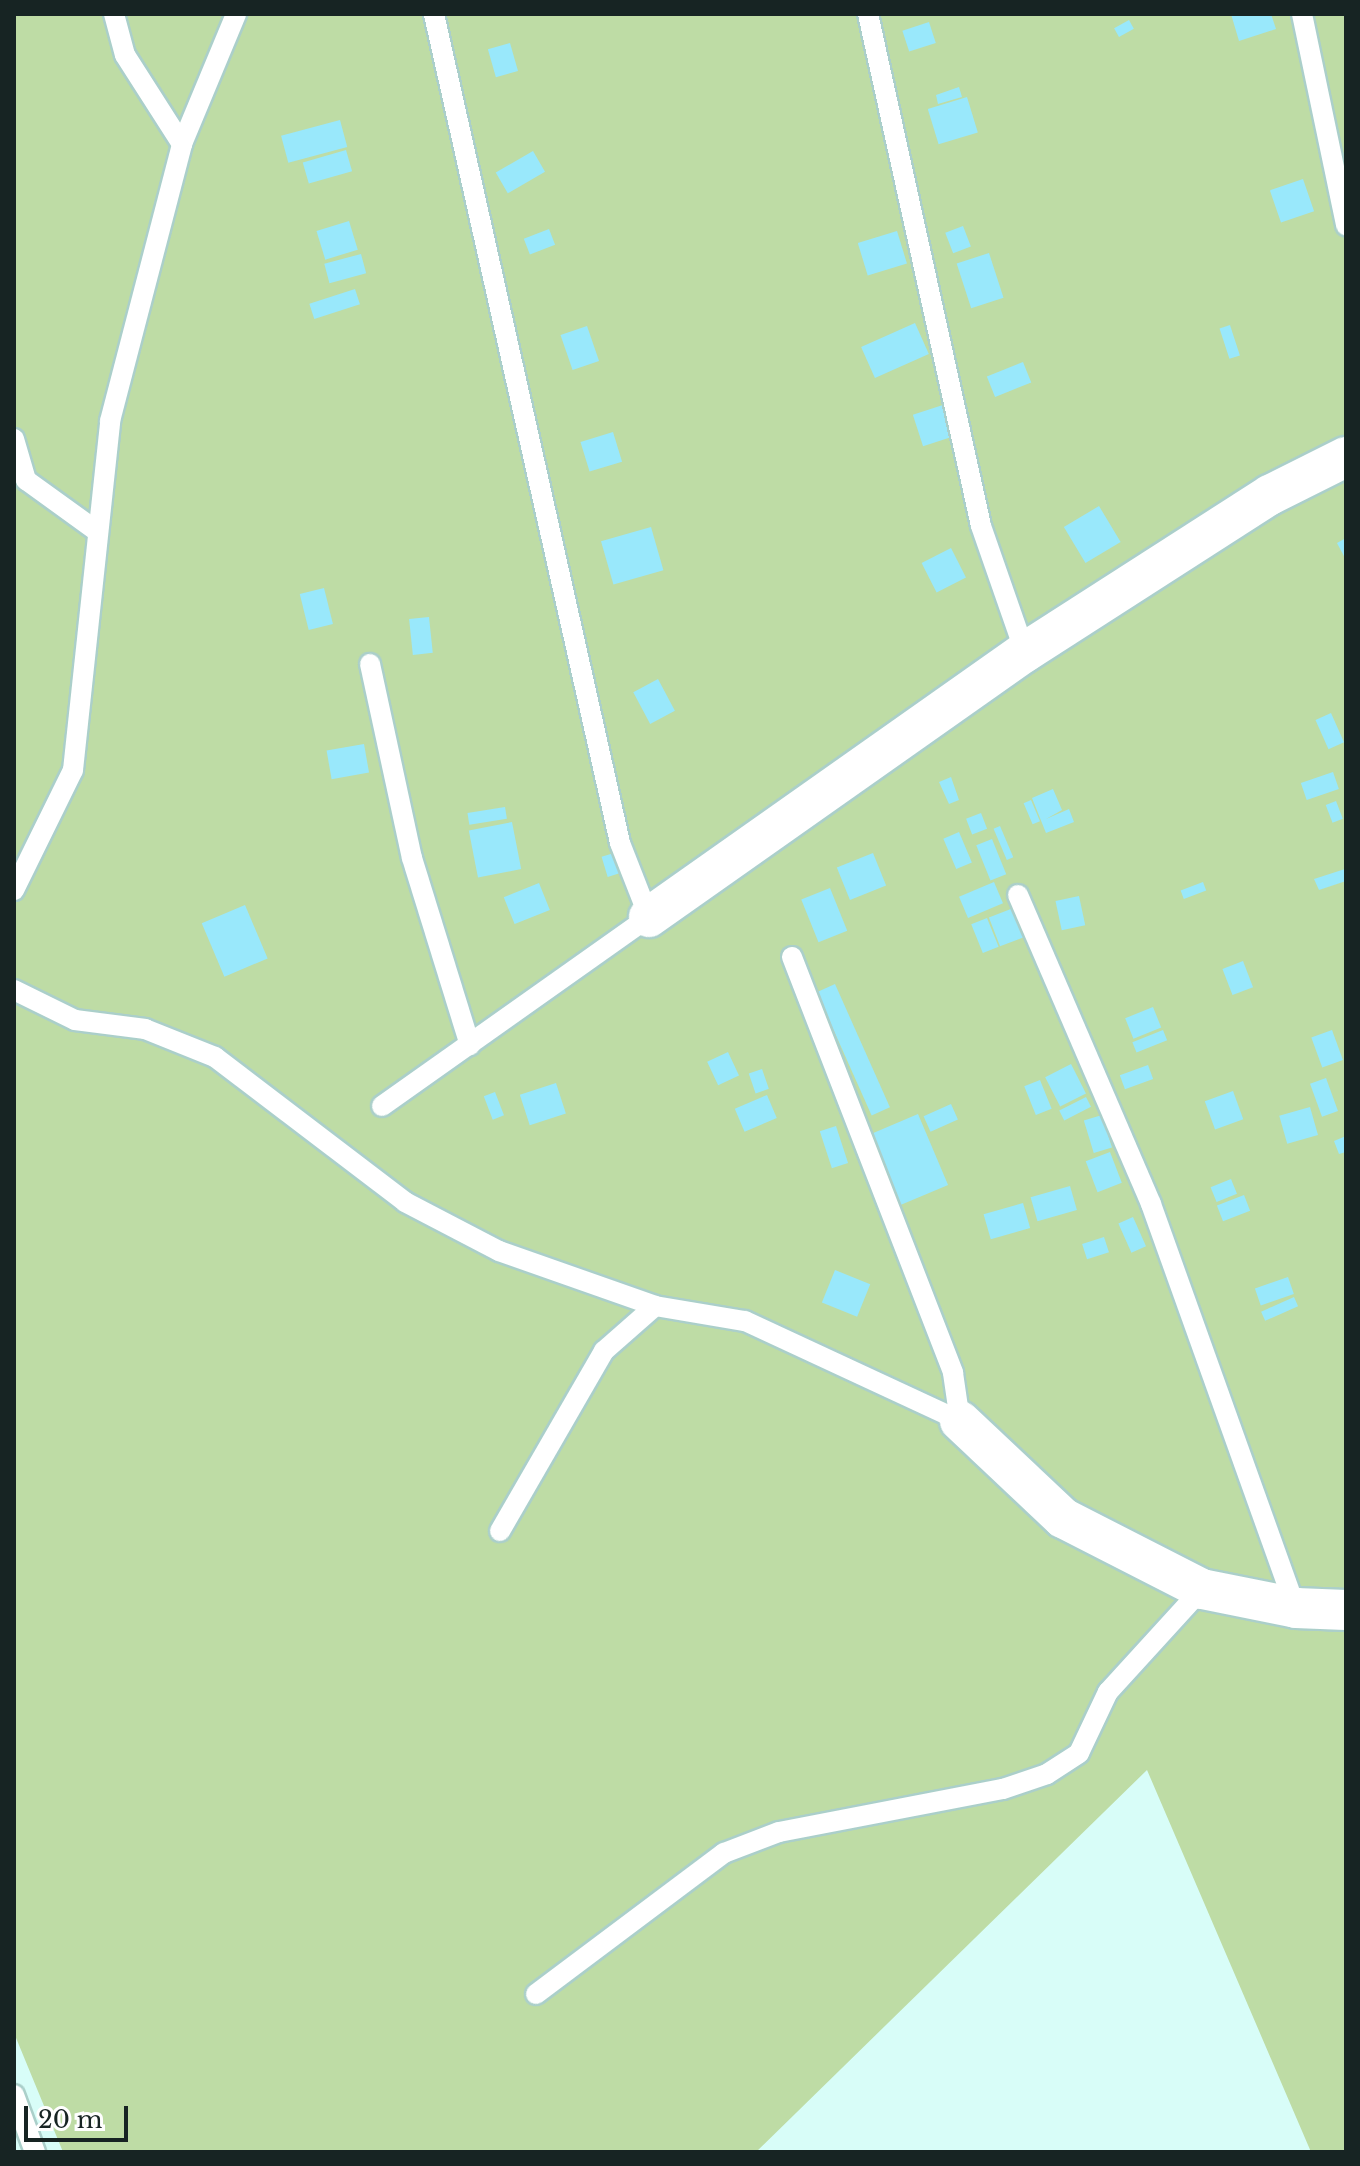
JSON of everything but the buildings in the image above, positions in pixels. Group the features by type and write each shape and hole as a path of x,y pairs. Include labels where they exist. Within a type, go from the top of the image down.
{"street":[{"path":"649,917 1025,652 1270,495 1346,457"},
{"path":"960,1421 1063,1518 1202,1589 1296,1608 1346,1610"}],"lane":[{"path":"114,14 125,55 182,144"},
{"path":"14,890 73,770 110,421 182,144 236,14"},
{"path":"382,1106 649,917 620,843 434,14"},
{"path":"868,14 981,526 1025,652"},
{"path":"1302,14 1346,225"},
{"path":"14,439 26,480 98,532"},
{"path":"370,664 412,858 470,1045"},
{"path":"1018,895 1151,1204 1296,1608"},
{"path":"792,957 953,1373 960,1421"},
{"path":"14,990 75,1020 145,1029 215,1057 405,1202 499,1251 655,1306 745,1321 960,1421"},
{"path":"500,1531 604,1351 655,1306"},
{"path":"536,1994 724,1853 779,1832 1003,1789 1047,1774 1079,1753 1108,1692 1202,1589"},
{"path":"14,2095 35,2152"}],"green space":[{"path":"14,14 1346,14 1346,2152 1311,2152 1147,1770 756,2152 63,2152 14,2033"}]}
